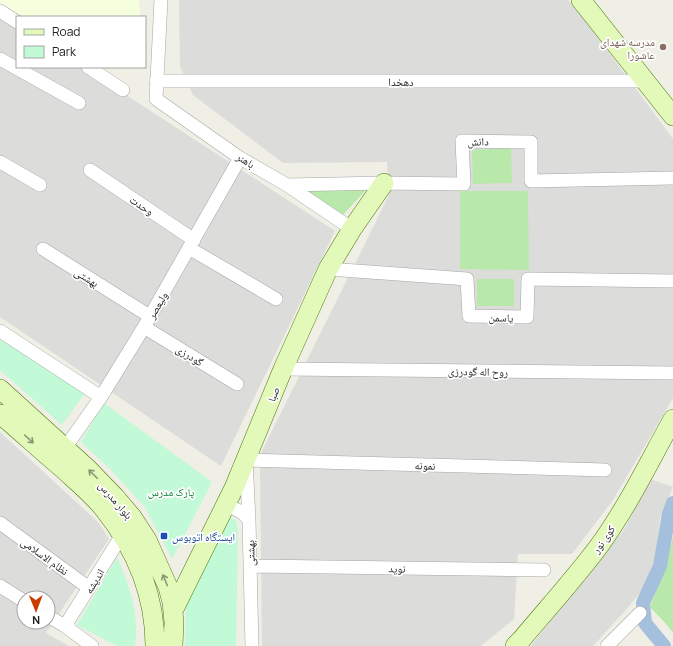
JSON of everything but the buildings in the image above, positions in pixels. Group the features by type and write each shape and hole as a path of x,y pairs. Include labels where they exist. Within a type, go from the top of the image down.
{"street":[{"path":"156,81 161,0"},
{"path":"581,0 673,116"},
{"path":"0,11 16,21"},
{"path":"0,59 16,68"},
{"path":"16,68 79,103"},
{"path":"90,68 123,90"},
{"name":"دهخدا","path":"156,81 646,82"},
{"name":"باهنر","path":"156,81 156,99 240,158 287,185 352,229"},
{"name":"دانش","path":"287,185 384,183 464,184 462,141 531,142 531,181 673,178"},
{"name":"ولیعصر","path":"65,448 101,397 148,322 240,158"},
{"path":"0,162 40,185"},
{"name":"وحدت","path":"90,170 192,244 276,299"},
{"name":"صبا","path":"173,611 225,507 283,369 328,269 352,229 384,183"},
{"name":"بهشتی","path":"44,249 148,322"},
{"name":"یاسمن","path":"328,269 467,279 469,316 527,317 528,279 673,281"},
{"name":"گودرزی","path":"148,322 236,384"},
{"path":"0,331 101,397"},
{"name":"روح اله گودرزی","path":"283,369 673,373"},
{"name":"بلوار مدرس","path":"0,389 65,448 115,497 147,540 161,571 172,602 173,646"},
{"name":"بلوار مدرس","path":"0,414 94,498 122,535 137,560 144,578 154,621 155,646"},
{"name":"کوی نور","path":"514,646 521,640 599,545 634,491 673,419"},
{"name":"بهشتی","path":"246,460 252,646"},
{"name":"نمونه","path":"246,460 605,470"},
{"path":"225,507 235,508 244,513 249,520"},
{"name":"نظام الاسلامی","path":"0,523 89,588"},
{"name":"اندیشه","path":"65,626 122,535"},
{"name":"نوید","path":"250,566 544,570"},
{"path":"0,586 16,596"},
{"path":"607,646 640,614"},
{"path":"56,621 92,646"}],"shaded area":[{"path":"0,0 139,0 140,16 23,16 0,5"},
{"path":"179,0 568,0 585,20 673,139 673,398 613,500 572,554 518,554 514,619 481,646 262,646 260,470 262,451 389,195 387,162 283,163 193,95 180,66"},
{"path":"0,13 16,23 16,68 85,68 335,231 221,466 0,317"},
{"path":"0,432 99,523 109,539 56,618 56,590 16,590 16,630 48,630 46,633 69,646 0,646"},
{"path":"650,479 673,487 660,519 654,568 644,588 593,646 531,646 570,595 624,530"}],"green space":[{"path":"511,148 512,183 473,184 472,150"},
{"path":"367,189 342,216 306,191"},
{"path":"460,191 528,191 529,270 460,269"},
{"path":"477,279 514,279 514,306 477,306"},
{"path":"0,335 87,390 62,425 0,370"},
{"name":"پارک مدرس","path":"104,403 212,482 172,559 145,507 109,468 81,442"},
{"path":"226,516 236,520 238,530 236,646 185,646 186,601"},
{"path":"673,536 673,633 650,607 667,562"},
{"path":"117,557 126,578 135,612 135,646 117,646 77,625"}],"waterway":[{"path":"664,646 645,623 643,603 660,566 669,514 673,503"}],"place":[{"name":"مدرسه شهدای عاشورا","path":"663,47"},
{"name":"ایستگاه اتوبوس","path":"164,536"}]}
